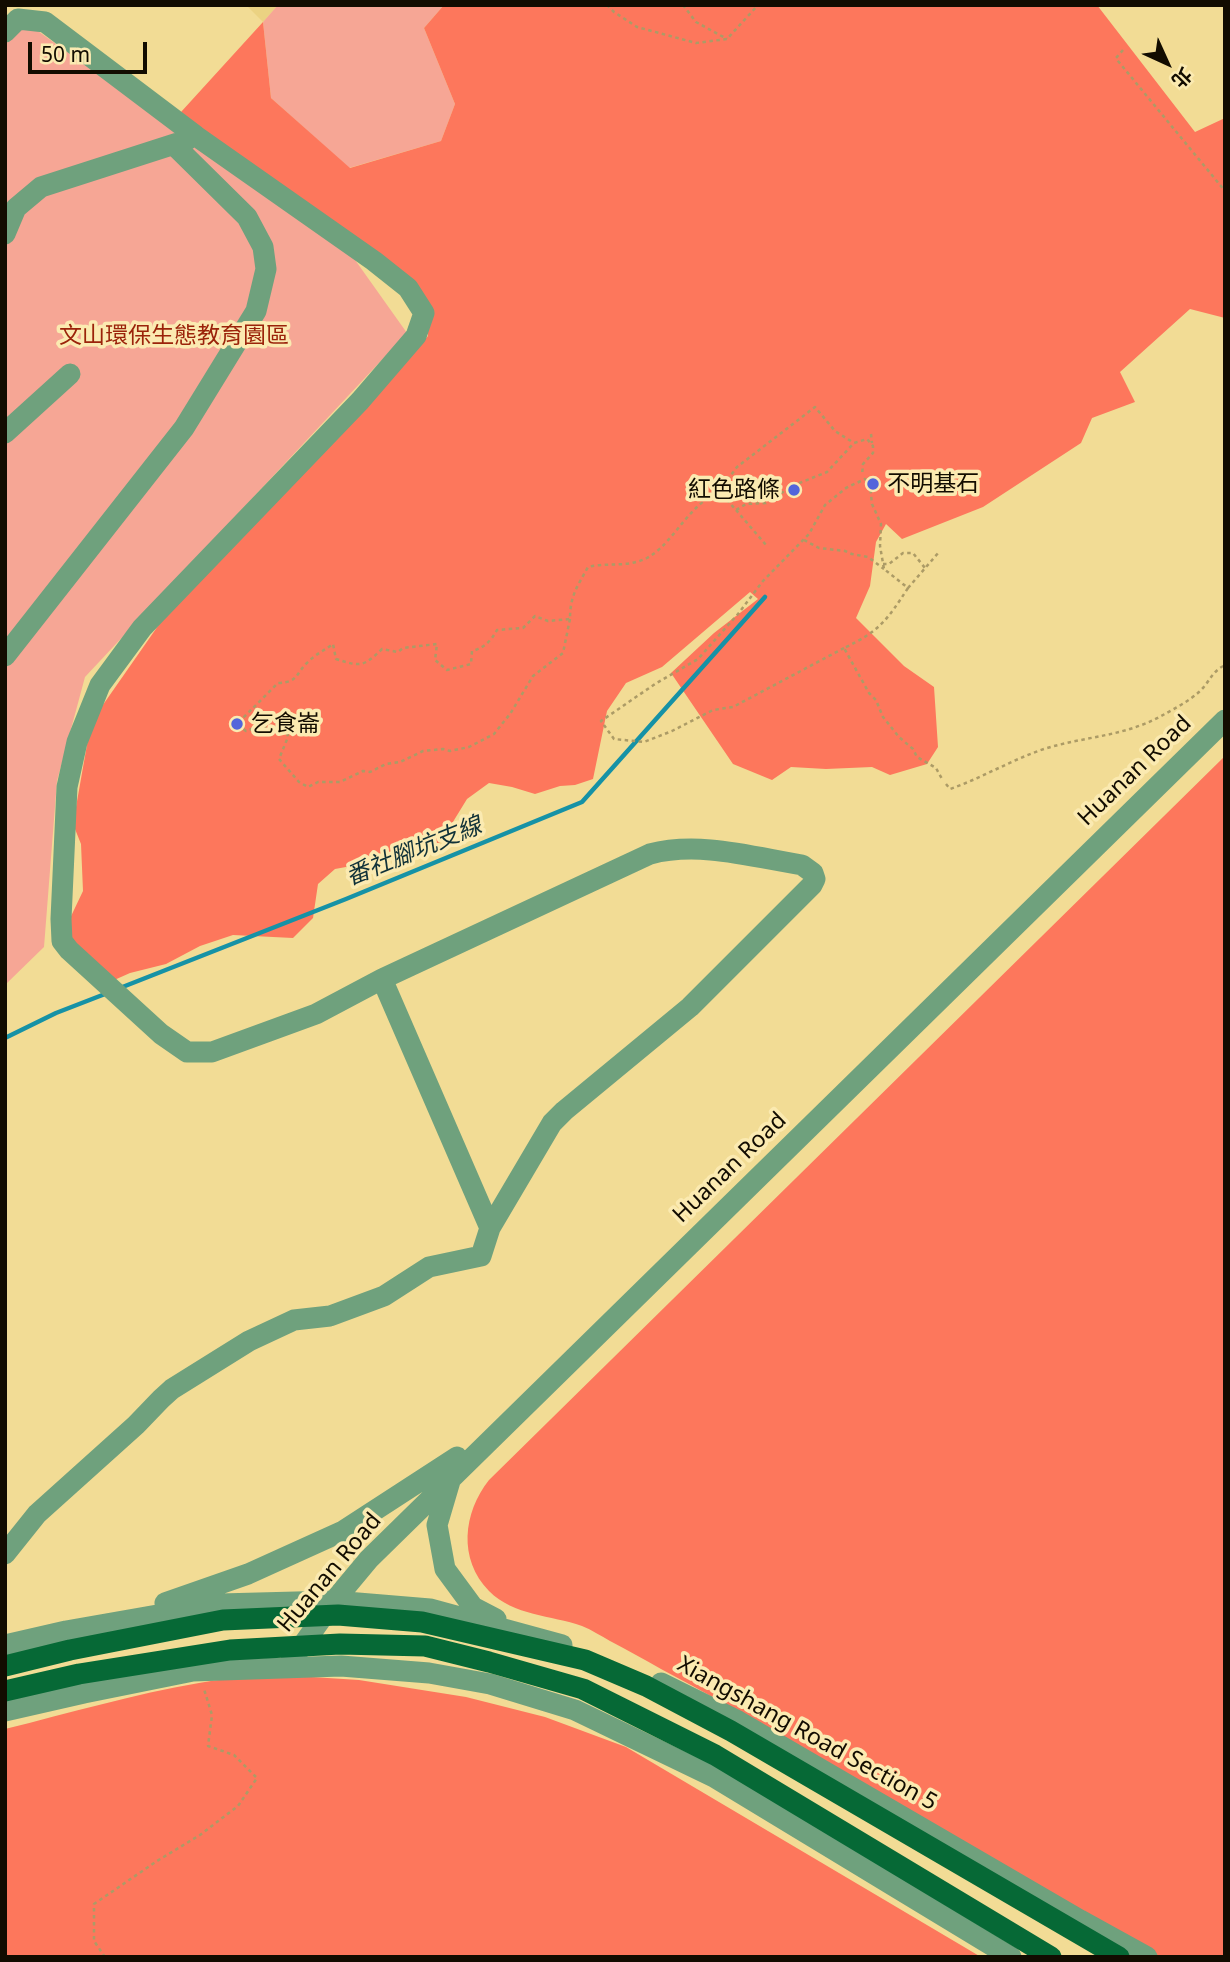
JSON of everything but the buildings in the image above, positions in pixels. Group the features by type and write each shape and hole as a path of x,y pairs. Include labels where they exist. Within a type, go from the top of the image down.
{"main road":[{"name":"Xiangshang Road Section 5","path":"5,1666 70,1650 223,1620 329,1608 338,1615 422,1622 585,1660 646,1686 730,1731 1119,1957"},
{"path":"5,1691 79,1674 230,1650 340,1644 425,1646 489,1662 583,1689 715,1755 1051,1957"}],"street":[{"path":"5,32 18,19 45,22 196,136 383,268 408,288 424,313 416,335 360,401 142,628 100,685 77,742 67,787 61,919 62,941 69,950 161,1034 187,1052 212,1052 316,1014 382,979 595,879 667,849 717,851 802,865 813,873 815,879 690,1007 552,1123 490,1228 481,1256 429,1267 384,1296 330,1316 294,1320 248,1341 172,1389 37,1514 5,1553"},
{"path":"5,234 16,208 41,187 196,136"},
{"path":"5,656 184,428 256,311 266,269 263,247 247,217 174,145"},
{"path":"5,433 70,374"},
{"name":"Huanan Road","path":"287,1667 329,1608 369,1559 1225,720"},
{"path":"382,979 490,1228"},
{"path":"107,1624 248,1574 343,1531 439,1470 518,1412"},
{"path":"451,1478 437,1525 445,1569 473,1607 522,1634"},
{"name":"Xiangshang Road Section 5","path":"5,1645 220,1604 429,1609 522,1634 591,1654 653,1679 738,1721 1147,1957"},
{"path":"5,1711 179,1674 215,1670 341,1666 429,1673 490,1684 575,1710 714,1777 1011,1957"}],"path":[{"path":"607,5 637,27 696,43 727,39 758,5"},
{"path":"683,5 696,22 727,39"},
{"path":"1123,50 1117,55 1118,61 1225,191"},
{"path":"570,619 548,621 535,616 523,628 497,630 481,649 472,651 471,664 447,670 435,660 437,644 403,648 398,652 382,649 368,663 357,665 336,659 333,644 309,661 296,678 278,683 237,724 246,731 257,727 286,728 288,737 279,759 299,782 307,786 318,782 340,782 363,771 370,772 424,751 450,751 469,747 494,734 510,714 533,676 562,653 570,619 570,603 574,590 588,568 621,565 644,559 656,552 698,506 719,491 737,467 816,407 835,431 854,443"},
{"path":"862,475 863,464 873,453 871,434"},
{"path":"736,510 746,504 766,503 792,486 827,472 854,443 867,439 873,446"},
{"path":"884,569 880,546 881,524 872,504 870,485 865,479 846,488 825,505 809,534 763,581 698,659 601,721 614,739 644,742 713,710 733,707 866,638 892,613 908,588 939,552"},
{"path":"719,491 766,545"},
{"path":"803,540 819,548 868,557 908,588"},
{"path":"883,564 889,564 903,552 913,554 925,568"},
{"path":"844,648 869,693 876,700 883,717 918,757 936,768 942,779"},
{"path":"946,784 950,789 1048,748 1137,728 1164,715 1199,692 1216,670 1225,665"},
{"path":"1081,735 1081,741"},
{"path":"105,1957 94,1941 94,1904 200,1835 238,1806 257,1778 234,1755 208,1746 212,1715 203,1684 215,1670"}],"shaded area":[{"path":"246,5 278,5 263,22"},
{"path":"444,5 1097,5 1195,132 1225,118 1225,318 1190,309 1120,372 1135,402 1092,418 1081,443 983,507 902,539 886,524 876,542 870,586 856,618 904,666 934,687 938,747 927,764 890,775 872,767 791,767 772,780 733,764 671,673 714,633 758,599 750,592 662,667 626,683 607,711 593,779 535,794 489,783 467,799 444,841 384,860 335,869 318,884 313,918 293,938 233,935 200,946 166,964 130,973 112,981 64,931 83,891 81,844 73,824 91,722 167,613 428,336 428,306 181,112 263,22 271,98 350,168 441,141 455,104 424,28"},
{"path":"1225,756 1225,1957 1149,1957 907,1810 723,1703 586,1628 521,1610 499,1599 489,1591 472,1565 468,1536 474,1507 489,1480"},
{"path":"296,1676 359,1680 466,1697 545,1717 626,1747 981,1957 5,1957 5,1729 175,1687 235,1678"}],"green space":[{"path":"278,5 444,5 424,28 455,104 441,141 349,168 271,98 263,22"},
{"name":"文山環保生態教育園區","path":"17,16 353,257 407,333 85,677 57,781 44,947 5,985 5,31"}],"waterway":[{"name":"番社腳坑支線","path":"120,988 582,802 765,597"},
{"name":"番社腳坑支線","path":"5,1038 56,1013 105,994"}],"place":[{"name":"不明基石","path":"873,484"},
{"name":"紅色路條","path":"794,490"},
{"name":"乞食崙","path":"237,724"}]}
